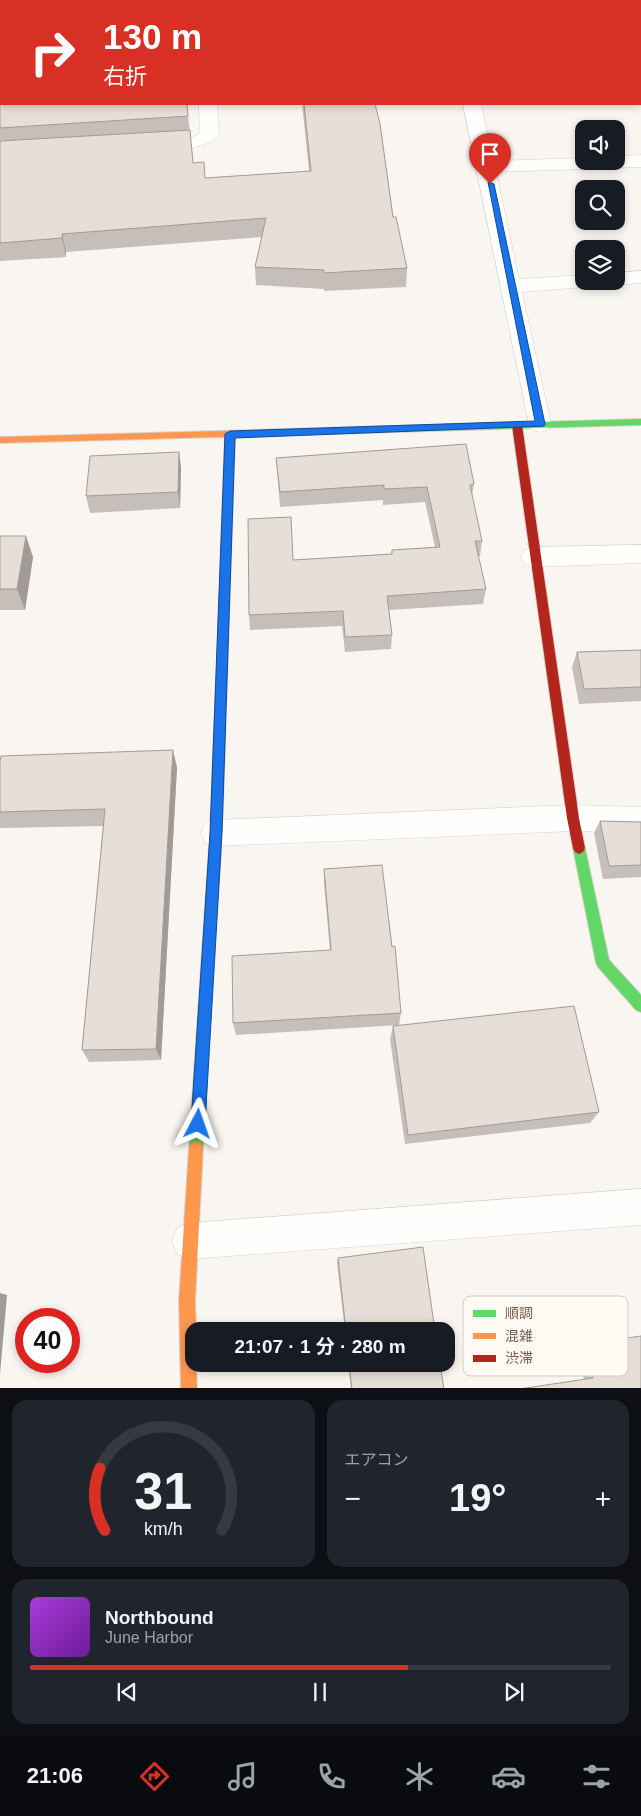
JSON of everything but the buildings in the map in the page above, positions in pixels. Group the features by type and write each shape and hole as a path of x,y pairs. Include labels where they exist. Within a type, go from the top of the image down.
{"street":[{"path":"140,145 200,141 208,138 210,134 208,105"},
{"path":"472,105 487,167 540,424"},
{"path":"487,167 641,161"},
{"path":"625,278 641,277"},
{"path":"512,286 575,282"},
{"path":"0,440 641,422"},
{"path":"517,425 534,557 573,818 603,963 641,1005"},
{"path":"189,1388 186,1301 216,833 230,434"},
{"path":"534,557 641,554"},
{"path":"216,833 573,818 641,820"},
{"path":"190,1240 641,1207"}],"traffic: fast":[{"path":"324,431 641,422"},
{"path":"224,612 230,434"},
{"path":"579,848 603,963 641,1005"},
{"path":"196,1148 211,908"}],"traffic: slow":[{"path":"0,440 324,431"},
{"path":"189,1388 187,1301 196,1148"}],"traffic: jam":[{"path":"517,425 573,818 579,848"},
{"path":"211,908 216,833 224,612"}],"route":[{"path":"198,1124 216,833 230,434 540,424 490,184"}]}
